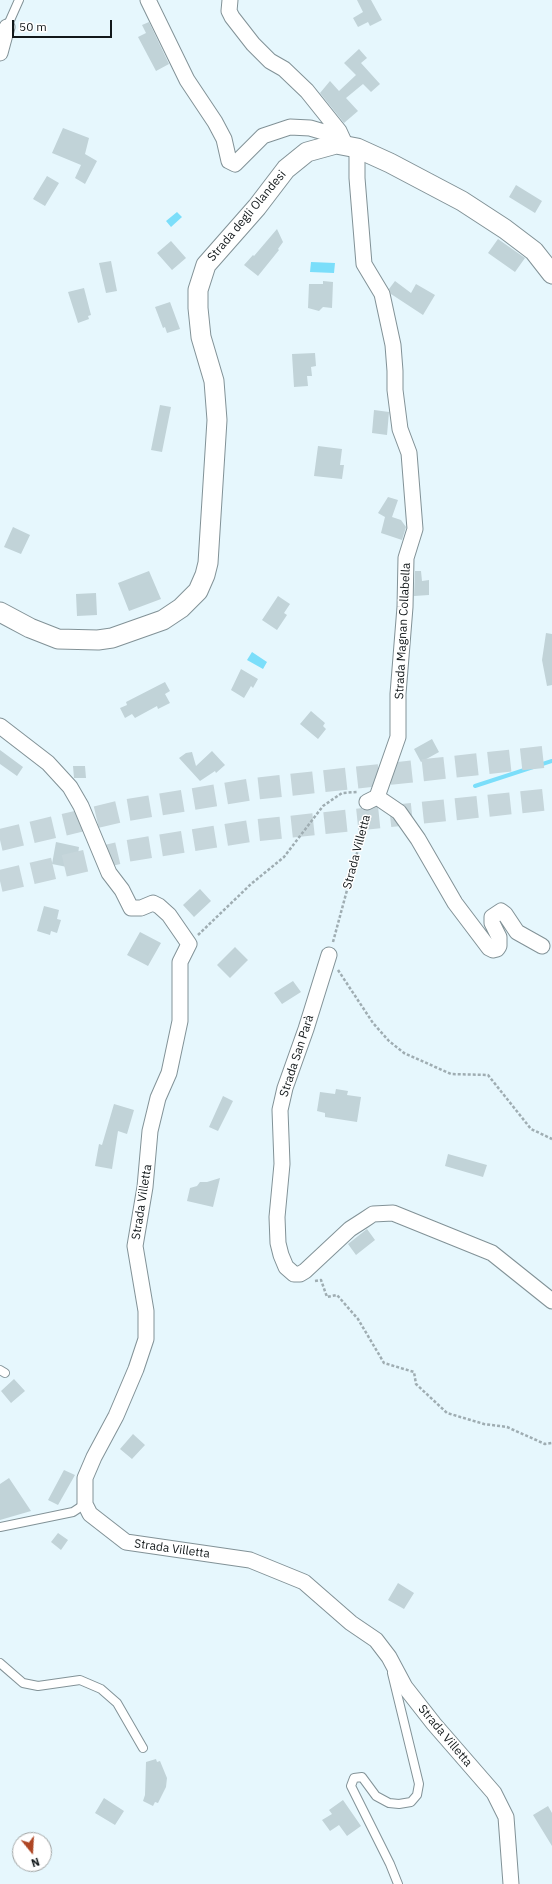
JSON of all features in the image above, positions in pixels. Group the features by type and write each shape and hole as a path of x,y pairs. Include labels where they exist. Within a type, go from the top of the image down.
{"street":[{"path":"148,0 187,80 215,122 224,139 229,161 235,164 264,136 290,126 310,128 327,133 346,146 390,163 474,209 534,251 552,274"},
{"name":"Strada Magnan Collabella","path":"230,0 229,11 232,17 254,44 270,61 284,69 307,91 339,131 357,178 364,264 382,294 393,345 395,390 400,429 409,453 415,529 406,558 405,607 398,694 398,737 372,799"},
{"path":"0,53 7,27"},
{"name":"Strada degli Olandesi","path":"0,612 30,628 58,639 98,640 112,638 163,620 181,608 198,591 205,575 208,563 217,420 214,381 201,337 198,308 198,290 206,265 257,207 286,169 306,152 346,146"},
{"path":"0,726 48,763 70,787 81,806 109,873 122,890 131,908 140,908 153,903 159,906 169,915 189,944"},
{"path":"372,799 399,812 418,840 455,904 489,948 493,950 497,949 499,946 499,937 492,922 492,917 501,911 505,914 517,932 542,946"},
{"name":"Strada Villetta","path":"189,944 180,962 180,1021 169,1073 158,1098 150,1131 147,1172 135,1246 144,1296 146,1339 136,1370 116,1416 94,1457 85,1478 85,1504 90,1514 126,1542 250,1560 304,1582 351,1623 376,1640 389,1657 405,1687 429,1718 494,1793 506,1817 511,1884"},
{"name":"Strada San Parà","path":"305,1271 300,1274 290,1271 281,1255 278,1243 277,1204 282,1164 280,1110 285,1088 306,1029 329,955"},
{"path":"305,1271 350,1229 359,1223 373,1214 393,1213 492,1253 552,1301"}],"lane":[{"path":"7,27 18,0"},
{"path":"0,1526 73,1512 85,1504"},
{"path":"389,1657 419,1784 417,1795 411,1802 389,1804 376,1796 362,1777 354,1778 351,1786 390,1864 398,1884"},
{"path":"0,1663 23,1683 38,1686 80,1680 101,1689 116,1702 143,1748"}],"path":[{"name":"Strada Villetta","path":"189,944 251,884 284,857 323,806 342,793 359,792 372,799 329,955"},
{"path":"329,955 373,1023 388,1040 404,1053 451,1074 488,1075 531,1129 552,1139"},
{"path":"305,1271 306,1282 321,1280 327,1297 337,1295 358,1320 384,1363 414,1372 416,1384 447,1413 484,1424 507,1427 545,1444 552,1443"}],"water":[{"path":"177,212 182,217 171,227 166,221"},
{"path":"311,262 335,263 334,273 310,272"},
{"path":"252,652 267,662 263,669 247,660"}],"building":[{"path":"357,0 371,0 382,20 370,26 368,22 358,27 353,18 363,12"},
{"path":"149,22 169,64 156,71 138,37 146,33 142,25"},
{"path":"359,49 367,58 361,63 380,84 371,92 363,84 346,98 358,111 344,123 320,93 330,81 339,91 356,75 344,63"},
{"path":"63,128 89,138 85,154 97,161 85,184 75,178 81,165 52,153"},
{"path":"47,176 59,183 45,206 33,199"},
{"path":"516,185 542,201 535,213 509,197"},
{"path":"277,229 283,242 278,249 279,250 258,276 244,265 253,255 254,256"},
{"path":"498,239 525,258 515,272 488,253"},
{"path":"171,241 186,258 172,270 157,253"},
{"path":"111,261 117,291 106,293 99,263"},
{"path":"323,281 333,282 332,308 323,307 319,311 308,308 309,284 323,284"},
{"path":"395,281 411,293 416,284 435,295 423,315 391,294 389,289"},
{"path":"84,288 91,315 88,316 89,319 78,323 68,292"},
{"path":"170,302 180,329 167,333 165,327 163,328 155,307"},
{"path":"315,353 316,366 311,367 312,376 307,376 308,386 294,387 292,354"},
{"path":"160,405 171,407 162,452 151,450"},
{"path":"374,410 389,412 387,435 372,433"},
{"path":"318,446 342,449 340,465 344,465 342,479 314,476"},
{"path":"388,497 398,500 392,517 401,520 406,527 402,540 381,533 385,517 378,513"},
{"path":"13,527 30,535 21,554 4,547"},
{"path":"149,571 161,599 129,611 118,583"},
{"path":"415,571 421,571 422,581 429,580 429,595 414,596"},
{"path":"96,593 97,615 77,616 76,594"},
{"path":"278,596 290,604 284,613 287,615 277,630 262,620"},
{"path":"546,633 552,634 552,685 547,686 542,660"},
{"path":"241,669 258,679 253,688 251,686 244,698 231,690"},
{"path":"165,682 170,691 165,694 170,703 158,709 157,706 135,718 132,714 125,718 120,708 127,705 126,702"},
{"path":"311,711 325,723 323,726 326,729 318,739 300,724"},
{"path":"432,739 439,752 421,762 414,749"},
{"path":"0,750 23,767 17,776 0,764"},
{"path":"212,751 225,765 216,773 215,771 200,781 179,758 186,753 192,752 196,766"},
{"path":"73,766 85,766 86,778 74,778"},
{"path":"56,842 79,847 77,862 73,862 72,868 52,864"},
{"path":"200,889 211,901 194,917 183,905"},
{"path":"44,906 59,910 57,919 61,920 57,933 51,931 50,935 37,931"},
{"path":"140,932 161,943 148,966 127,955"},
{"path":"235,947 248,960 230,978 217,965"},
{"path":"293,981 301,992 282,1004 274,993"},
{"path":"336,1089 348,1091 347,1095 361,1097 357,1122 325,1117 325,1113 317,1111 320,1092 335,1094"},
{"path":"223,1096 233,1101 218,1131 209,1127"},
{"path":"114,1104 134,1110 127,1134 118,1131 112,1169 95,1166 99,1144 102,1145"},
{"path":"448,1154 487,1165 483,1177 445,1166"},
{"path":"220,1178 213,1207 187,1201 190,1188 197,1186 200,1182 207,1182"},
{"path":"367,1229 375,1240 356,1255 348,1244"},
{"path":"14,1379 25,1391 11,1403 1,1391"},
{"path":"133,1434 145,1445 132,1459 120,1449"},
{"path":"64,1470 75,1475 58,1505 48,1500"},
{"path":"9,1478 31,1511 0,1520 0,1484"},
{"path":"58,1533 68,1540 61,1550 51,1542"},
{"path":"398,1583 414,1593 404,1609 388,1600"},
{"path":"156,1759 157,1762 160,1761 167,1778 166,1787 158,1803 155,1802 153,1806 143,1801 145,1795 146,1762"},
{"path":"104,1798 124,1811 115,1825 95,1813"},
{"path":"343,1800 361,1826 347,1836 339,1825 330,1831 322,1820 332,1814 329,1810"},
{"path":"548,1806 552,1813 552,1846 533,1815"}],"waterway":[{"path":"475,786 552,761"}],"tunnel":[{"path":"0,840 122,811 253,789 552,756"},
{"path":"0,881 127,851 250,831 552,799"}]}
